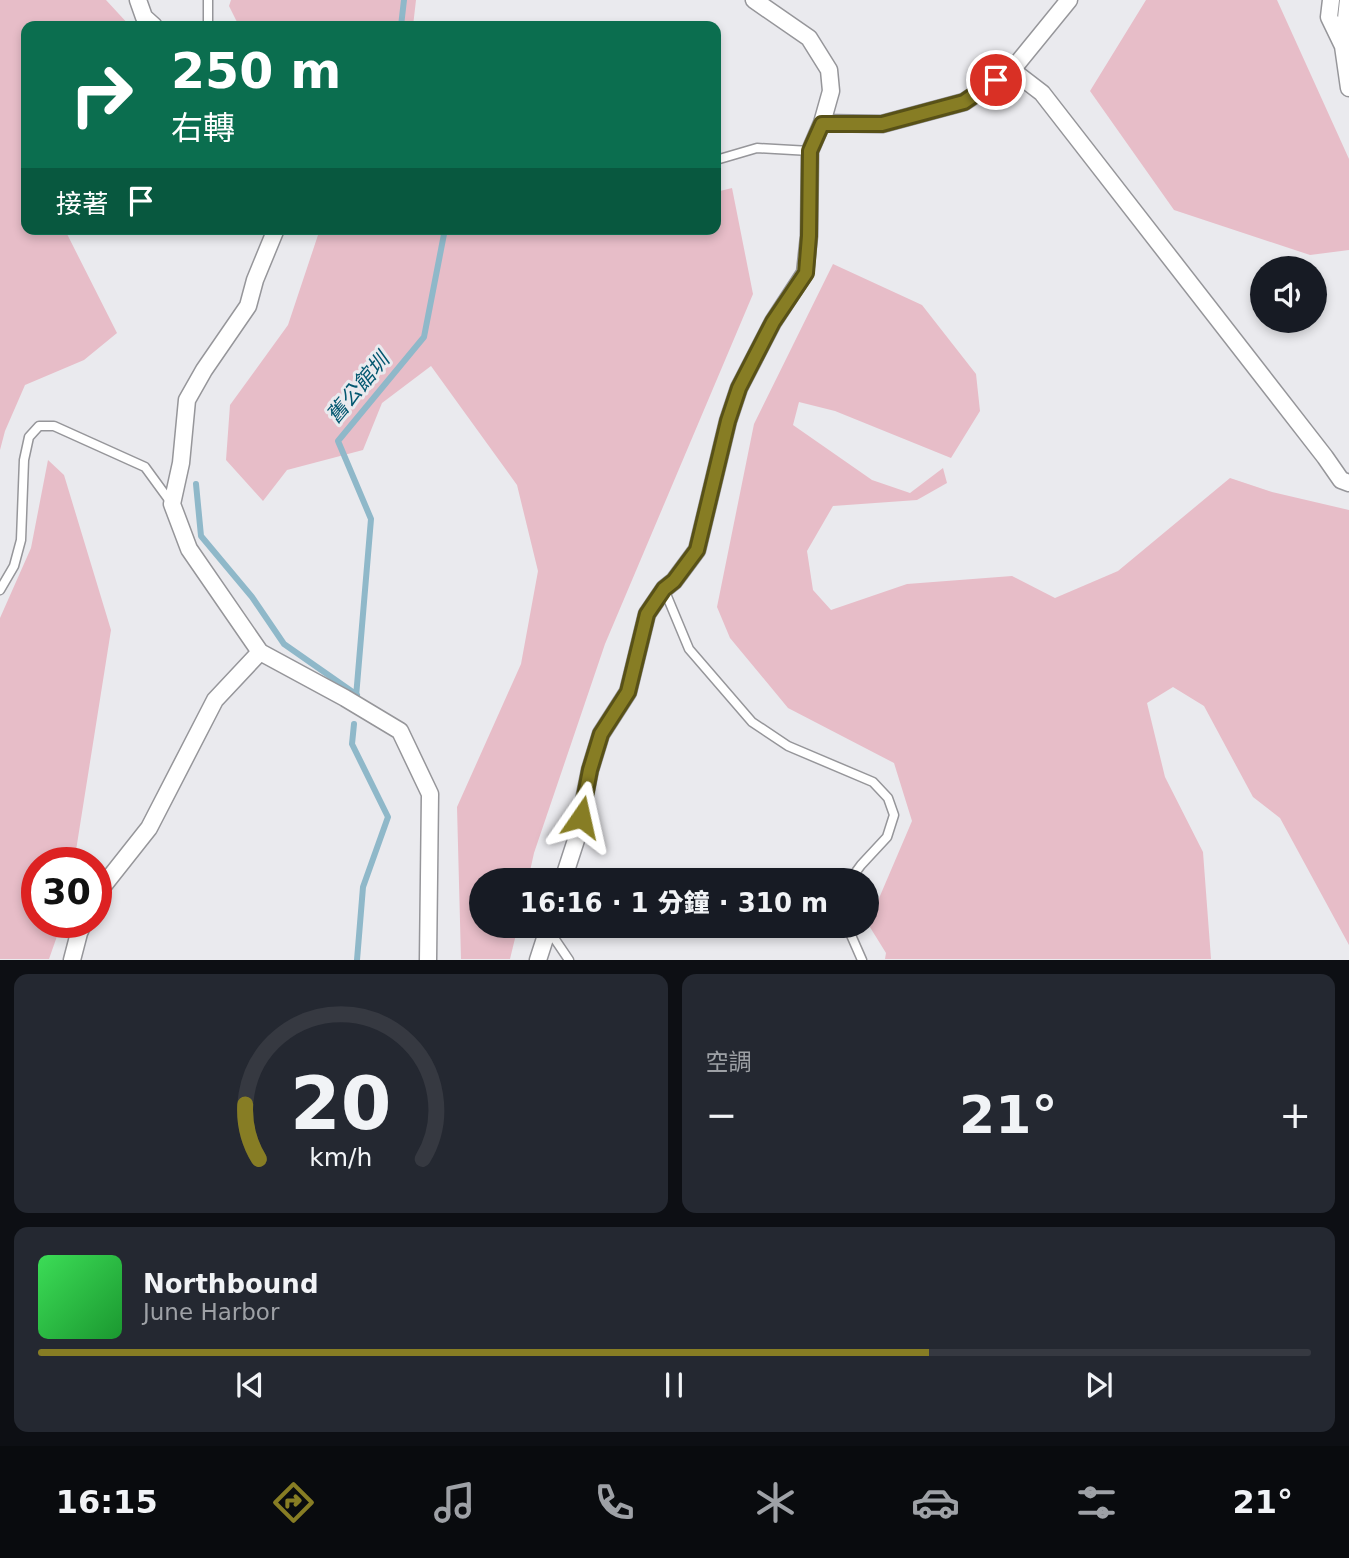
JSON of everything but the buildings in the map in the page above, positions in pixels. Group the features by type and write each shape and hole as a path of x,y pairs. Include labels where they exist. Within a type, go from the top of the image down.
{"street":[{"path":"138,0 144,17 148,21"},
{"path":"568,868 601,734 628,692 647,614 697,550 728,421 739,388 773,322 806,273 810,151 822,124 831,91 829,69 809,37 754,0"},
{"path":"822,124 882,124 964,102 1012,70 1069,0"},
{"path":"1331,0 1329,17 1342,46 1349,88"},
{"path":"1342,46 1348,0"},
{"path":"1012,70 1042,93 1341,480 1349,483"},
{"path":"274,235 255,280 248,306 187,400 181,463 172,504 189,549 260,652 400,731 430,794 428,960"},
{"path":"112,875 149,828 215,700 260,652"},
{"path":"72,960 78,938"},
{"path":"538,960 545,938"}],"lane":[{"path":"208,0 208,21"},
{"path":"721,159 757,148 810,151"},
{"path":"0,590 14,566 21,540 24,460 29,437 39,426 54,426 145,467 172,504"},
{"path":"664,589 689,649 752,722 788,746 873,782 888,798 894,815 887,837 859,868"},
{"path":"556,938 569,960"},
{"path":"852,938 862,960"}],"shaded area":[{"path":"0,0 106,0 125,21 21,21 21,235 68,235 117,333 84,360 25,385 5,431 0,450"},
{"path":"231,0 416,0 414,21 236,21 229,6"},
{"path":"1146,0 1277,0 1349,159 1349,250 1310,255 1174,210 1090,91"},
{"path":"732,188 753,294 605,644 531,868 469,868 469,938 515,938 510,959 461,959 457,807 521,664 538,571 517,485 431,366 382,403 363,450 287,470 263,501 226,460 230,405 288,325 318,235 721,235 721,191"},
{"path":"833,264 922,305 976,374 980,411 951,458 835,411 799,402 793,425 872,480 910,493 943,468 947,483 917,500 833,506 807,551 813,590 831,610 907,584 1012,576 1055,598 1118,571 1230,478 1272,492 1349,510 1349,945 1280,818 1253,797 1204,706 1173,687 1147,703 1165,777 1203,852 1211,959 885,959 886,953 877,938 879,938 879,898 912,821 894,763 788,708 730,638 717,607 754,424"},
{"path":"48,460 64,475 111,630 77,847 21,847 21,938 56,938 49,959 0,959 0,618 31,548"}],"waterway":[{"name":"舊公館圳","path":"402,21 404,0"},
{"name":"舊公館圳","path":"356,697 371,519 338,441 424,337 444,235"},
{"path":"196,484 201,536 252,597 284,644 357,695"},
{"name":"舊公館圳","path":"354,724 352,744 388,817 363,887 357,960"}],"route":[{"path":"581,817 590,770 601,734 628,692 647,614 697,550 728,421 739,388 773,322 806,273 810,151 822,124 882,124 964,102 996,80"}]}
